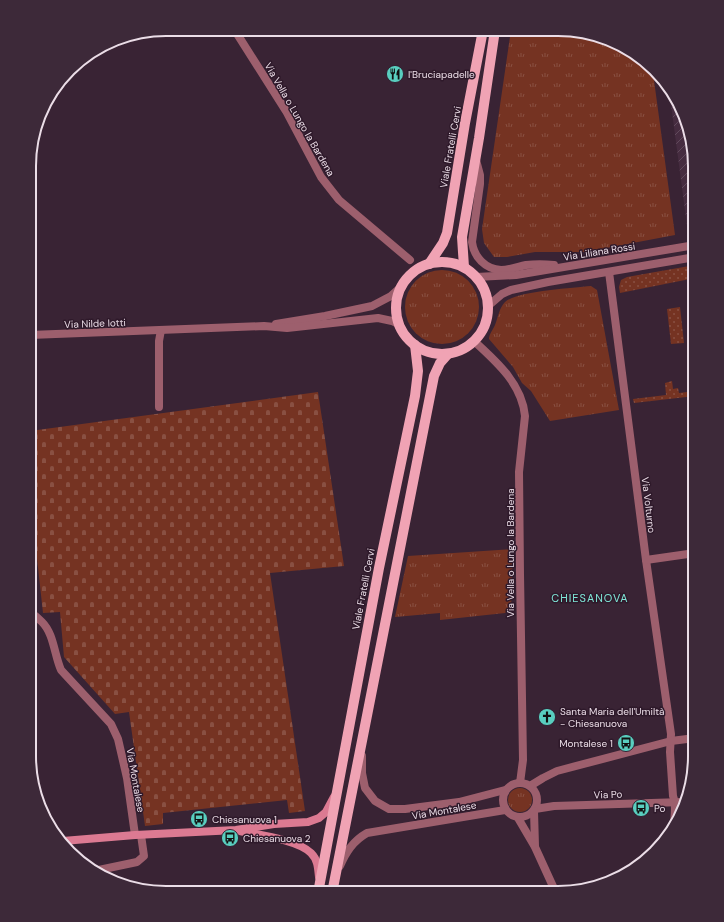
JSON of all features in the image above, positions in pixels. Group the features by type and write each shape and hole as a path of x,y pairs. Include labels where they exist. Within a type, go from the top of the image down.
{"main road":[{"name":"Viale Fratelli Cervi","path":"429,264 443,243 447,233 465,123 482,36"},
{"path":"464,267 462,237 476,160 494,36"},
{"name":"Viale Fratelli Cervi","path":"319,886 379,568 415,396 418,371 414,345 408,339 397,317 399,294 402,286 411,275 422,267 438,262 447,262 464,267 476,277 485,291 488,306 485,325 480,334 474,341 462,349 448,354"},
{"path":"414,345 430,352 448,354"},
{"path":"333,886 434,376 440,363 448,354"},
{"path":"68,841 236,830 274,824 308,822 319,818 326,812 337,791"},
{"path":"236,830 287,841 302,847 311,853 318,866 318,886"}],"street":[{"name":"Via Vella o Lungo la Bardena","path":"238,36 286,111 321,178 340,200 410,260"},
{"path":"476,160 480,175 480,184 472,242 473,250 477,257 484,264 501,270 541,264 569,266"},
{"name":"Via Liliana Rossi","path":"476,277 506,276 688,246"},
{"path":"488,306 502,294 511,290 548,282 688,258"},
{"name":"Via Volturno","path":"609,272 671,741 670,752 673,796 680,802"},
{"path":"264,326 325,316 372,306 391,296 402,286"},
{"path":"264,326 287,328 378,318 392,321 400,325"},
{"name":"Via Nilde Iotti","path":"36,335 264,326"},
{"path":"159,407 159,341 161,330"},
{"name":"Via Vella o Lungo la Bardena","path":"474,341 507,372 524,408 525,422 519,472 523,760 520,782"},
{"path":"646,560 688,554"},
{"name":"Via Montalese","path":"36,617 42,622 49,633 61,670 111,724 118,739 138,835 144,856 137,862 102,869"},
{"path":"530,786 557,771 671,741 688,739"},
{"name":"Via Montalese","path":"361,749 363,780 366,788 376,801 389,809 405,809 458,802 505,790 509,786 520,782"},
{"path":"520,782 530,786 537,795 538,800 534,810 535,847"},
{"path":"505,790 502,800 505,810 518,818 535,847 553,886"},
{"name":"Via Po","path":"534,810 554,806 679,802"},
{"name":"Via Volturno","path":"674,815 679,804"},
{"name":"Via Montalese","path":"336,874 350,846 367,833 505,810"},
{"path":"518,818 526,816 534,810"}],"shaded area":[{"path":"670,100 684,133 687,149 688,233"}],"green space":[{"path":"510,36 575,37 600,43 615,49 630,58 644,68 654,78 675,235 585,252 535,252 507,257 494,257 484,243 482,229"},
{"path":"688,266 688,279 620,293 619,287 621,280 627,277"},
{"path":"435,270 449,270 463,276 473,286 479,300 479,314 473,328 463,338 449,344 435,344 421,338 411,328 405,314 405,300 411,286 421,276"},
{"path":"591,286 597,290 619,410 550,421 531,391 522,383 513,367 489,339 490,335 501,307 511,298 545,291"},
{"path":"680,307 684,343 671,344 667,309"},
{"path":"672,381 673,389 678,388 679,393 688,392 688,397 634,403 633,399 666,395 665,383"},
{"path":"318,392 344,566 270,573 305,811 289,813 287,800 163,813 163,824 145,826 129,712 115,714 64,657 60,612 43,613 36,549 36,430"},
{"path":"513,549 511,610 505,613 440,620 440,613 395,617 408,556"},
{"path":"520,788 529,791 532,800 529,809 520,812 511,809 508,800 511,791"}],"place":[{"name":"I'Bruciapadelle","path":"395,74"},
{"name":"Santa Maria dell'Umiltà - Chiesanuova","path":"547,717"},
{"name":"Montalese 1","path":"626,743"},
{"name":"Po","path":"641,808"},
{"name":"Chiesanuova 1","path":"199,819"},
{"name":"Chiesanuova 2","path":"230,838"}],"district":[{"name":"CHIESANOVA","path":"590,598"}]}
